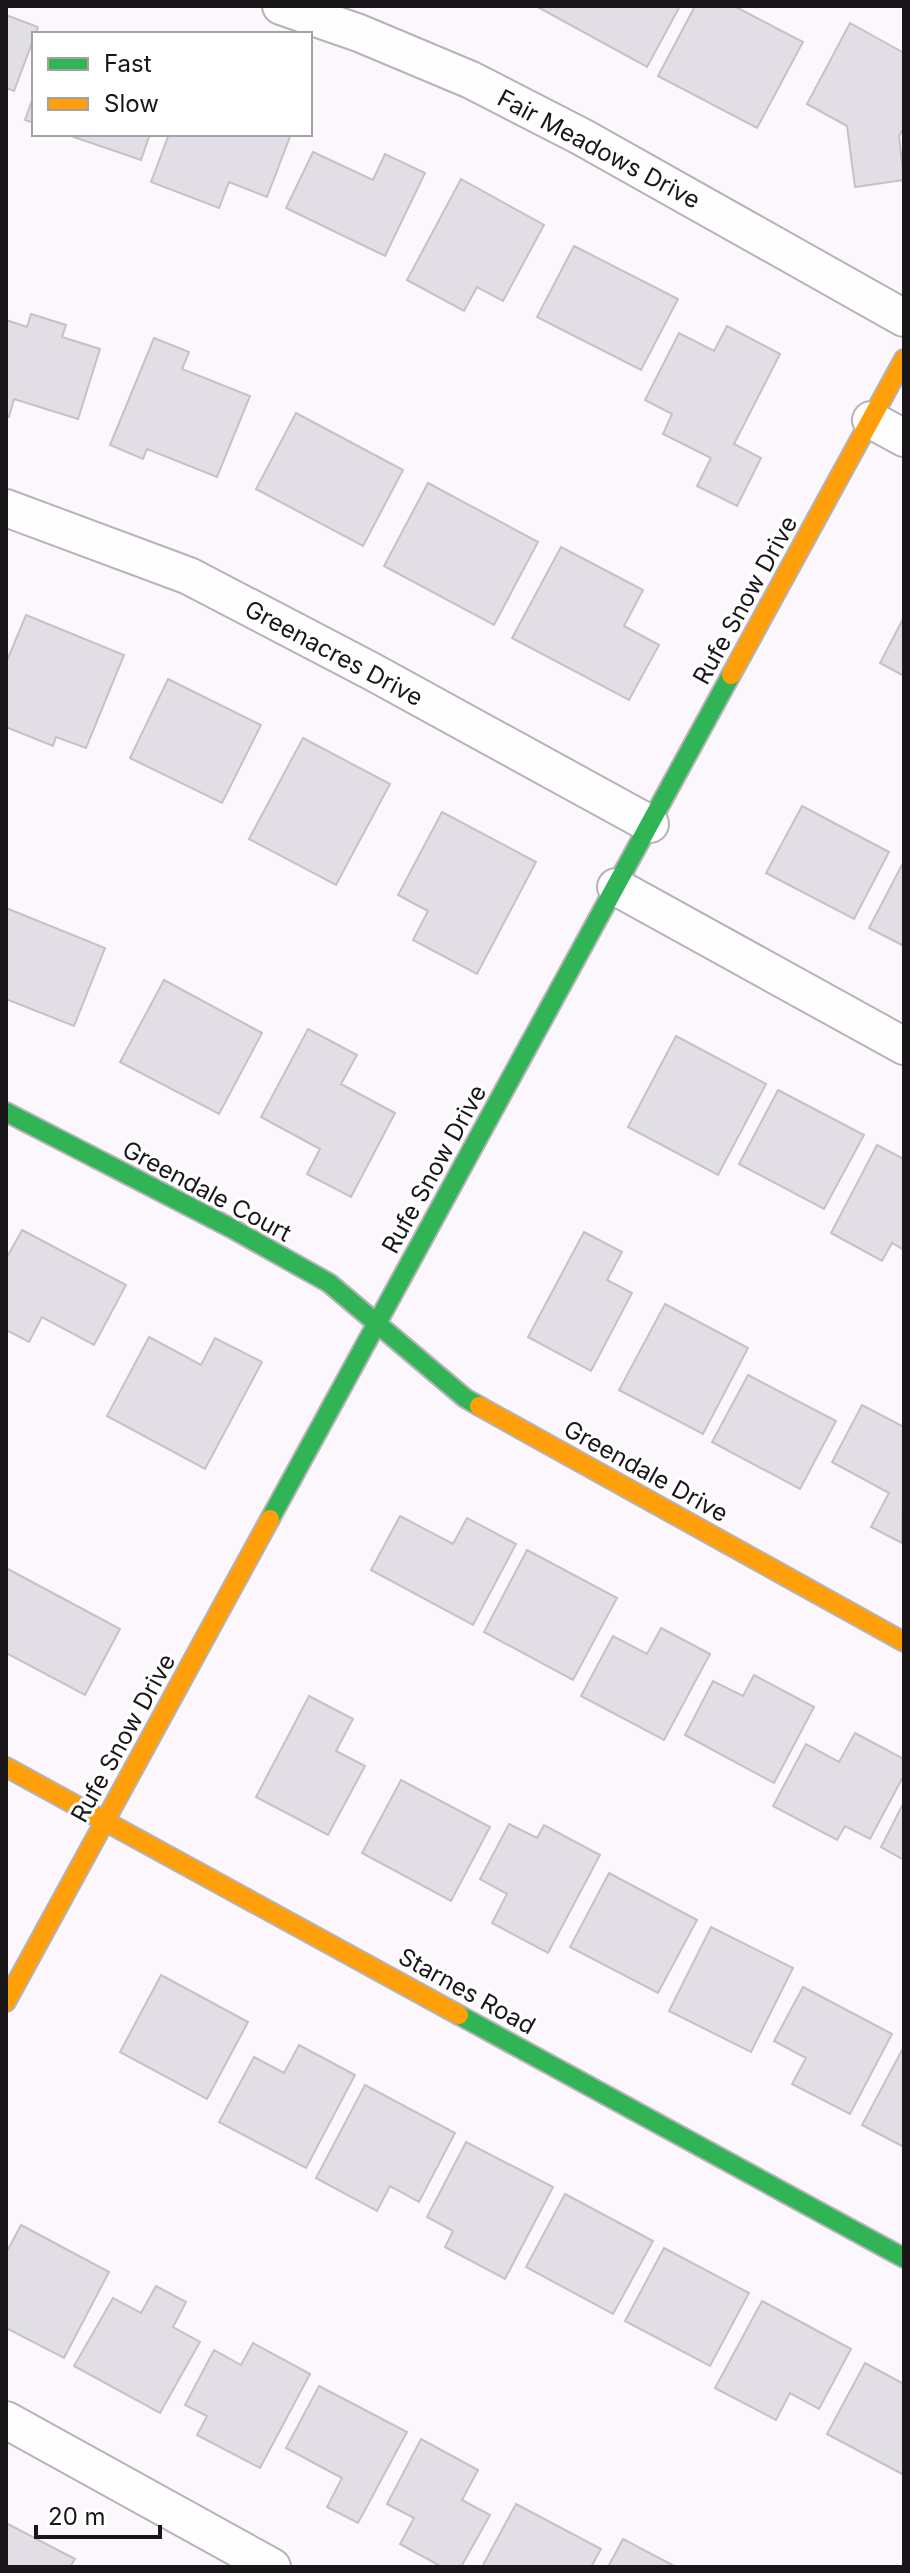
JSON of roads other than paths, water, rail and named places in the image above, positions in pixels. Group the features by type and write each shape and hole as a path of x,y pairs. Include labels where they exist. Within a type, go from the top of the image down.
{"main road":[{"name":"Rufe Snow Drive","path":"6,2002 904,359"},
{"name":"Greendale Court","path":"6,1112 231,1228 329,1283 377,1323"},
{"name":"Greendale Drive","path":"377,1323 465,1398 904,1642"},
{"name":"Starnes Road","path":"6,1767 904,2258"}],"street":[{"name":"Fair Meadows Drive","path":"281,6 359,33 471,80 582,137 904,318"},
{"path":"871,420 904,438"},
{"name":"Greenacres Drive","path":"6,508 189,576 371,671 650,824"},
{"path":"616,887 904,1046"},
{"path":"6,2420 272,2567"}]}
